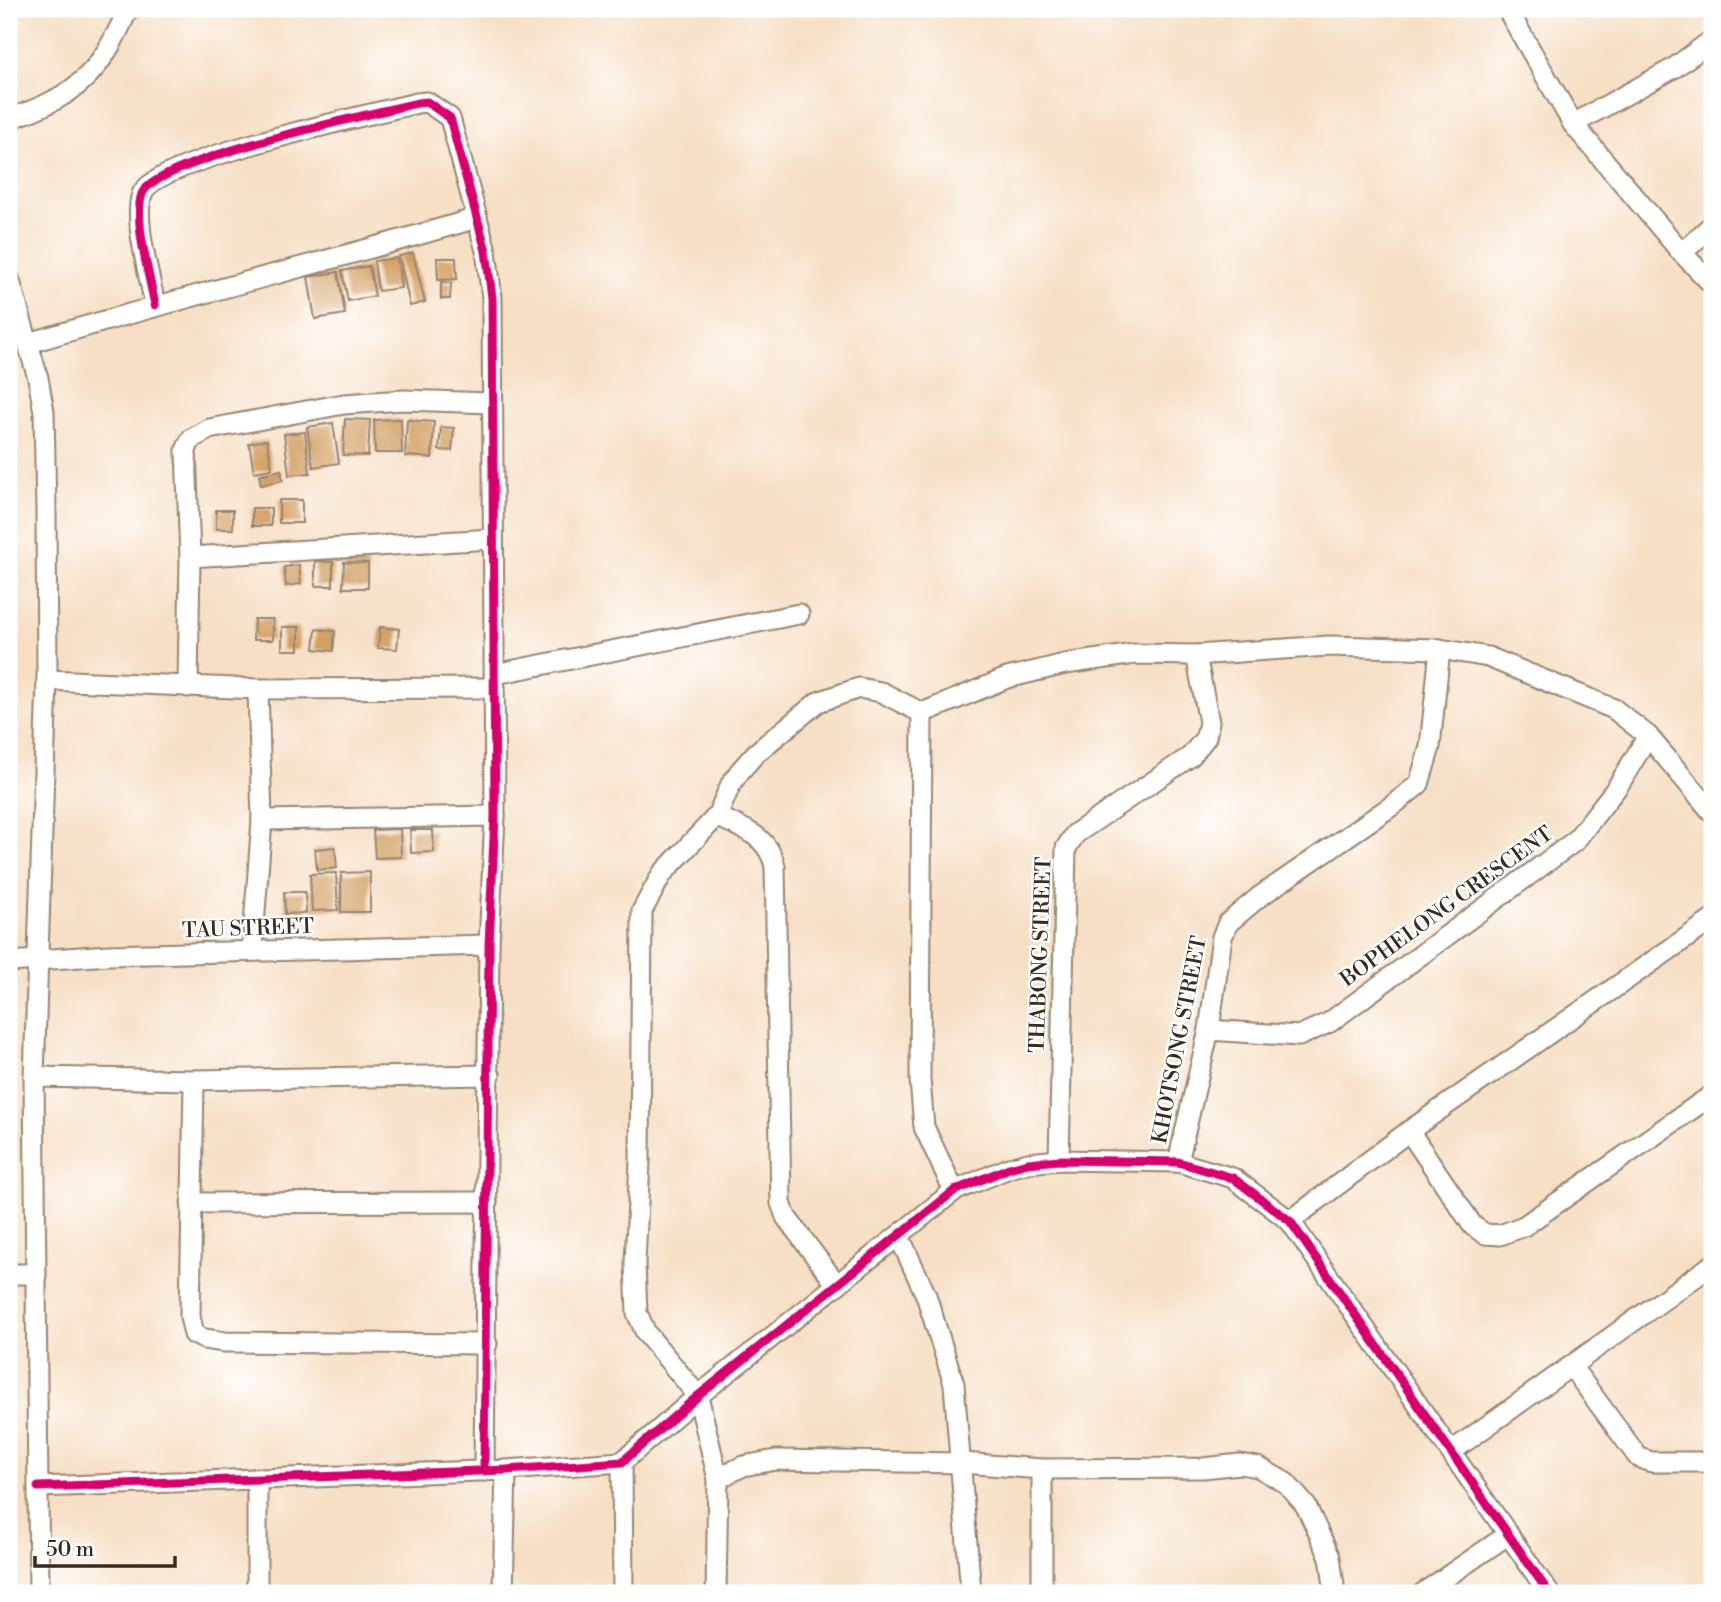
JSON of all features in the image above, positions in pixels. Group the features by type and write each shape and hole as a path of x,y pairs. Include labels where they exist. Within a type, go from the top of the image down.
{"street":[{"path":"9,119 53,101 88,78 102,62 128,9"},
{"path":"1507,9 1573,124 1682,253 1712,284"},
{"path":"1573,124 1674,68 1712,40"},
{"path":"155,305 140,216 142,194 146,186 170,171 222,153 427,102 450,118 491,281 495,816 489,944 490,1075 484,1471"},
{"path":"29,343 155,305 335,260 477,218"},
{"path":"1682,253 1712,225"},
{"path":"9,278 29,343 44,412 47,680 40,961 34,1077 39,1593"},
{"path":"188,687 190,557 186,450 198,434 229,424 367,401 491,403"},
{"path":"190,557 492,540"},
{"path":"47,680 258,690 495,681 799,614"},
{"path":"922,713 1007,678 1065,664 1135,654 1196,655 1328,646 1440,649 1488,657 1627,717 1648,736 1712,812"},
{"name":"KHOTSONG STREET","path":"1178,1163 1209,1030 1222,937 1228,923 1259,897 1393,805 1419,784 1430,747 1440,649"},
{"name":"THABONG STREET","path":"1059,1160 1066,848 1075,834 1191,756 1206,737 1209,722 1196,655"},
{"path":"716,1593 718,1479 698,1396 646,1333 637,1312 635,1263 640,1161 642,911 662,874 717,816 740,771 756,753 817,702 844,691 865,688 891,696 922,713"},
{"path":"252,951 262,820 258,690"},
{"path":"922,713 920,1080 924,1127 954,1191"},
{"name":"BOPHELONG CRESCENT","path":"1209,1030 1299,1036 1329,1021 1575,841 1618,786 1648,736"},
{"path":"262,820 495,816"},
{"path":"717,816 760,838 771,848 775,866 781,1203 790,1223 837,1285"},
{"path":"1290,1221 1409,1131 1712,920"},
{"name":"TAU STREET","path":"9,962 109,955 489,944"},
{"path":"34,1077 194,1080 490,1075"},
{"path":"194,1080 191,1328 204,1339 486,1344"},
{"path":"1409,1131 1473,1226 1485,1234 1500,1235 1537,1218 1712,1095"},
{"path":"38,1487 484,1471 622,1462 698,1396 954,1191 1009,1168 1059,1160 1178,1163 1233,1178 1290,1221 1549,1593"},
{"path":"191,1203 487,1202"},
{"path":"899,1236 926,1295 949,1359 962,1463 971,1593"},
{"path":"1452,1451 1712,1265"},
{"path":"9,1274 34,1274"},
{"path":"1571,1366 1638,1457 1651,1462 1712,1462"},
{"path":"718,1479 743,1466 776,1460 962,1463 1042,1469 1203,1468 1240,1464 1270,1471 1286,1483 1306,1506 1317,1526 1334,1572 1335,1593"},
{"path":"622,1462 622,1593"},
{"path":"1042,1469 1042,1593"},
{"path":"503,1593 506,1470"},
{"path":"257,1478 257,1593"},
{"path":"1423,1593 1509,1534"}],"building":[{"path":"413,253 425,302 410,306 399,256"},
{"path":"397,258 401,288 378,291 374,261"},
{"path":"437,258 456,258 457,279 438,280"},
{"path":"369,266 375,296 348,301 342,271"},
{"path":"338,272 345,314 315,319 308,277"},
{"path":"441,282 451,283 450,299 441,299"},
{"path":"345,419 370,420 368,456 343,455"},
{"path":"401,419 402,453 375,453 374,420"},
{"path":"407,420 434,422 432,458 405,456"},
{"path":"333,423 339,463 313,467 307,427"},
{"path":"441,427 454,428 452,451 439,450"},
{"path":"305,432 310,473 289,475 284,434"},
{"path":"267,440 272,469 254,472 249,443"},
{"path":"281,470 283,480 261,485 259,475"},
{"path":"279,500 302,500 302,523 279,523"},
{"path":"252,508 271,508 271,526 252,526"},
{"path":"216,510 233,510 233,529 216,529"},
{"path":"315,561 333,562 333,586 315,586"},
{"path":"344,562 368,563 368,588 343,588"},
{"path":"299,565 301,584 286,586 284,567"},
{"path":"254,619 273,619 273,640 253,640"},
{"path":"282,627 299,627 299,650 282,650"},
{"path":"380,627 399,629 397,649 378,648"},
{"path":"316,629 335,631 333,651 314,649"},
{"path":"400,829 401,857 375,858 373,830"},
{"path":"410,830 433,830 434,852 411,853"},
{"path":"335,847 337,868 317,870 315,849"},
{"path":"370,872 370,912 341,912 341,873"},
{"path":"336,873 338,910 312,911 310,874"},
{"path":"284,892 305,892 306,913 285,914"}],"cycle path":[{"path":"155,305 143,249 140,205 142,194 156,181 184,167 223,153 417,103 427,102 450,118 486,251 492,298 495,816 489,945 484,1471"},
{"path":"38,1487 506,1470 622,1462 698,1396 954,1191 1028,1163 1059,1160 1178,1162 1233,1178 1290,1221 1549,1593"}]}
